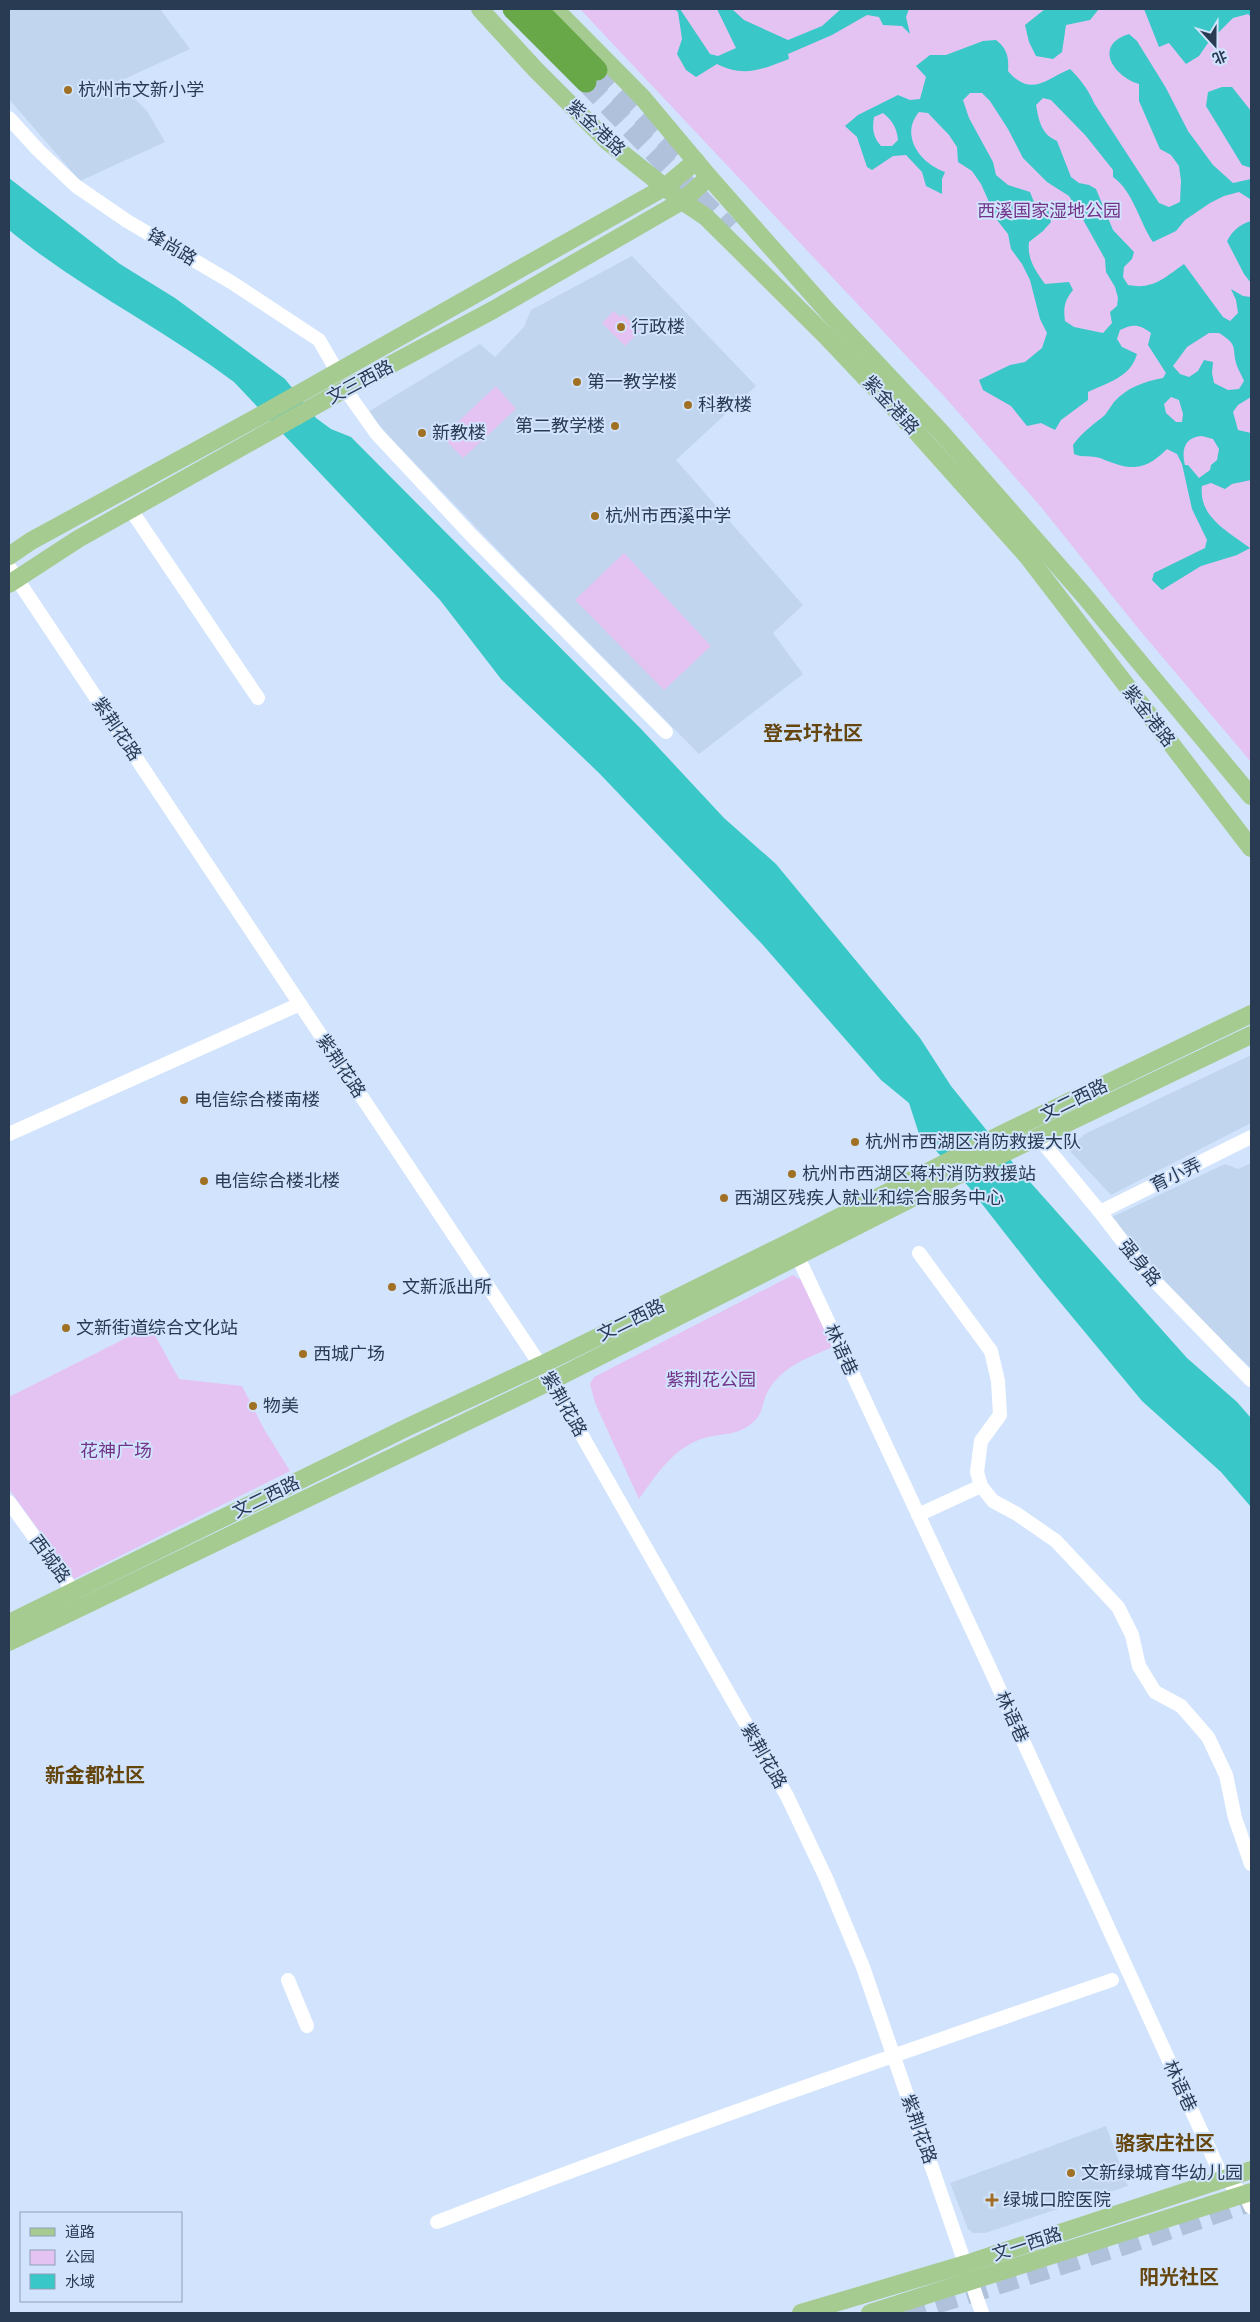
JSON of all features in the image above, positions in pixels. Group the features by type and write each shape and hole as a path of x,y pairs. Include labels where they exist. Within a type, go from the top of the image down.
{"highway":[{"path":"513,9 592,76 537,9"}],"main road":[{"name":"紫金港路","path":"480,9 535,70 607,141 682,201 706,217 826,336 912,427 1021,550 1251,848"},
{"name":"紫金港路","path":"555,9 642,97 708,177 829,313 1019,520 1251,796"},
{"name":"文三西路","path":"9,556 31,541 256,418 304,389 665,187 696,161"},
{"name":"文三西路","path":"12,576 320,403 493,310 682,201 708,177"},
{"name":"文二西路","path":"9,1623 408,1427 541,1365 1000,1135 1251,1014"},
{"name":"文二西路","path":"9,1642 551,1381 940,1184 1251,1036"},
{"name":"文一西路","path":"801,2313 966,2264 1251,2170"},
{"name":"文一西路","path":"870,2313 1249,2198"}],"street":[{"name":"锋尚路","path":"9,118 38,150 76,186 127,221 231,282 319,340 336,371"},
{"path":"345,390 376,433 472,535 666,732"},
{"path":"131,510 258,698"},
{"name":"紫荆花路","path":"12,576 541,1365 787,1796 826,1878 863,1967 982,2313"},
{"path":"9,1134 300,1004"},
{"name":"强身路","path":"1038,1138 1100,1212 1147,1273 1251,1380"},
{"name":"育小弄","path":"1100,1212 1251,1138"},
{"path":"920,1253 991,1351 998,1381 1000,1415 982,1441 977,1472 981,1486 993,1501 1018,1514 1056,1541 1118,1608 1132,1635 1139,1666 1156,1692 1181,1706 1208,1737 1226,1775 1235,1818 1251,1864"},
{"name":"林语巷","path":"798,1257 1223,2180"},
{"path":"918,1515 981,1486"},
{"name":"西城路","path":"9,1502 74,1592"},
{"path":"288,1980 307,2026"},
{"path":"437,2222 566,2172 894,2055 1112,1980"},
{"path":"1223,2180 1249,2198"}],"shaded area":[{"name":"杭州市文新小学","path":"9,9 160,9 190,49 118,82 147,111 165,142 80,181 9,99"},
{"name":"杭州市西溪中学","path":"632,256 756,386 676,460 803,605 773,633 803,674 699,754 518,571 368,412 480,344 495,357 524,327 531,310"},
{"path":"1251,1055 1251,1123 1111,1195 1068,1149 1085,1134"},
{"path":"1251,1163 1251,1368 1199,1321 1147,1263 1112,1217 1225,1164 1238,1169"},
{"name":"文新绿城育华幼儿园","path":"1106,2126 1128,2186 985,2233 973,2233 968,2229 950,2183"}],"green space":[{"name":"西溪国家湿地公园","path":"580,9 1251,9 1251,762 1137,627 1041,507 943,395"},
{"path":"614,311 620,317 623,314 640,331 625,346 602,323"},
{"path":"496,386 516,409 463,458 442,437"},
{"path":"624,553 711,646 664,690 575,600"},
{"name":"紫荆花公园","path":"793,1275 801,1280 833,1347 796,1364 780,1375 768,1391 759,1416 746,1428 740,1431 704,1438 683,1448 652,1480 639,1499 595,1403 590,1384 594,1377"},
{"name":"花神广场","path":"150,1326 179,1379 242,1386 264,1429 290,1471 74,1579 9,1489 9,1397"}],"water":[{"path":"674,9 680,9 710,54 718,56 736,48 717,9 732,9 744,20 788,40 822,26 841,9 909,9 906,17 910,34 902,26 883,25 879,17 867,15 832,35 788,54 789,59 771,66 762,69 736,71 717,64 696,77 686,70 677,54 682,39 678,12"},
{"path":"1045,9 1099,9 1090,20 1066,25 1062,52 1053,59 1036,56 1029,42 1025,25"},
{"path":"1144,9 1251,9 1251,17 1248,14 1233,18 1208,43 1199,56 1186,64 1169,43 1159,47"},
{"path":"1129,34 1137,41 1166,88 1188,131 1213,165 1233,183 1251,179 1250,199 1239,192 1224,196 1185,220 1176,231 1153,242 1131,199 1120,183 1113,177 1113,170 1086,136 1051,100 1043,98 1036,105 1044,131 1057,141 1071,177 1079,183 1096,189 1113,230 1134,252 1132,259 1124,267 1123,277 1128,285 1144,286 1158,282 1184,264 1223,317 1230,321 1238,313 1236,300 1231,289 1243,296 1251,297 1251,397 1238,405 1233,412 1238,430 1251,433 1251,480 1232,484 1225,489 1211,483 1202,486 1202,497 1210,515 1225,530 1250,548 1237,555 1201,566 1162,590 1152,580 1154,573 1205,548 1207,540 1192,509 1182,464 1177,454 1167,449 1143,466 1128,467 1097,457 1074,454 1073,445 1084,432 1105,415 1114,402 1125,392 1142,383 1163,378 1166,373 1148,345 1151,333 1136,326 1120,330 1117,339 1122,347 1137,354 1134,362 1124,374 1088,392 1088,400 1061,420 1055,430 1041,423 1027,426 1011,406 983,390 979,380 1010,365 1025,362 1042,348 1047,333 1040,319 1030,280 1022,264 1011,249 1008,234 997,220 981,184 972,171 958,162 957,147 949,135 928,113 919,112 913,121 912,139 921,156 928,163 945,172 942,179 942,194 926,186 922,172 906,155 893,156 872,170 867,167 857,137 845,126 858,115 898,95 910,100 920,99 926,77 916,66 930,55 946,55 983,41 996,40 1006,53 1008,71 1016,79 1024,83 1031,85 1039,84 1070,69 1087,89 1094,103 1159,203 1169,207 1180,202 1181,181 1179,166 1171,155 1160,149 1139,101 1139,84 1121,74 1111,60 1109,53 1112,45 1118,39","holes":["970,93 982,93 990,101 1008,129 1023,158 1047,182 1069,196 1076,207 1105,259 1106,272 1115,287 1118,298 1117,306 1110,312 1112,323 1103,333 1074,327 1065,321 1065,304 1073,290 1069,282 1045,284 1035,269 1029,254 1029,242 1051,222 1048,209 1034,202 1030,192 1008,185 996,175 993,162 969,118 963,100","883,113 894,125 898,140 892,146 881,146 876,139 873,129 874,117","1209,333 1219,333 1226,337 1234,348 1235,360 1244,381 1239,389 1228,390 1214,383 1212,373 1213,362 1204,360 1198,371 1189,377 1180,374 1173,366 1187,347","1171,397 1179,400 1183,414 1182,422 1176,422 1166,413 1164,404","1202,436 1213,439 1219,449 1217,460 1211,465 1210,470 1199,478 1188,465 1185,465 1184,449 1188,441"]},
{"path":"1222,87 1232,87 1251,111 1251,168 1242,165 1206,106 1208,92"},
{"path":"9,178 120,264 175,298 285,379 316,418 331,429 351,437 643,731 724,818 776,864 920,1038 951,1086 1013,1163 1187,1358 1237,1402 1251,1418 1251,1507 1221,1472 1142,1401 1040,1278 968,1186 930,1144 927,1138 921,1140 909,1103 881,1080 762,944 599,773 501,679 440,600 234,382 207,362 64,271 9,230"},
{"path":"1251,221 1251,283 1244,274 1227,241 1237,228"}],"tunnel":[{"path":"597,70 689,163"},
{"path":"586,82 729,229"},
{"path":"905,2313 1123,2245 1251,2201"}],"place":[{"name":"杭州市文新小学","path":"68,90"},
{"name":"行政楼","path":"621,327"},
{"name":"第一教学楼","path":"577,382"},
{"name":"科教楼","path":"688,405"},
{"name":"第二教学楼","path":"615,426"},
{"name":"新教楼","path":"422,433"},
{"name":"杭州市西溪中学","path":"595,516"},
{"name":"电信综合楼南楼","path":"184,1100"},
{"name":"杭州市西湖区消防救援大队","path":"855,1142"},
{"name":"杭州市西湖区蒋村消防救援站","path":"792,1174"},
{"name":"电信综合楼北楼","path":"204,1181"},
{"name":"西湖区残疾人就业和综合服务中心","path":"724,1198"},
{"name":"文新派出所","path":"392,1287"},
{"name":"文新街道综合文化站","path":"66,1328"},
{"name":"西城广场","path":"303,1354"},
{"name":"物美","path":"253,1406"},
{"name":"文新绿城育华幼儿园","path":"1071,2173"},
{"name":"绿城口腔医院","path":"992,2200"}],"district":[{"name":"登云圩社区","path":"813,733"},
{"name":"新金都社区","path":"95,1775"},
{"name":"骆家庄社区","path":"1165,2143"},
{"name":"阳光社区","path":"1179,2277"}]}
